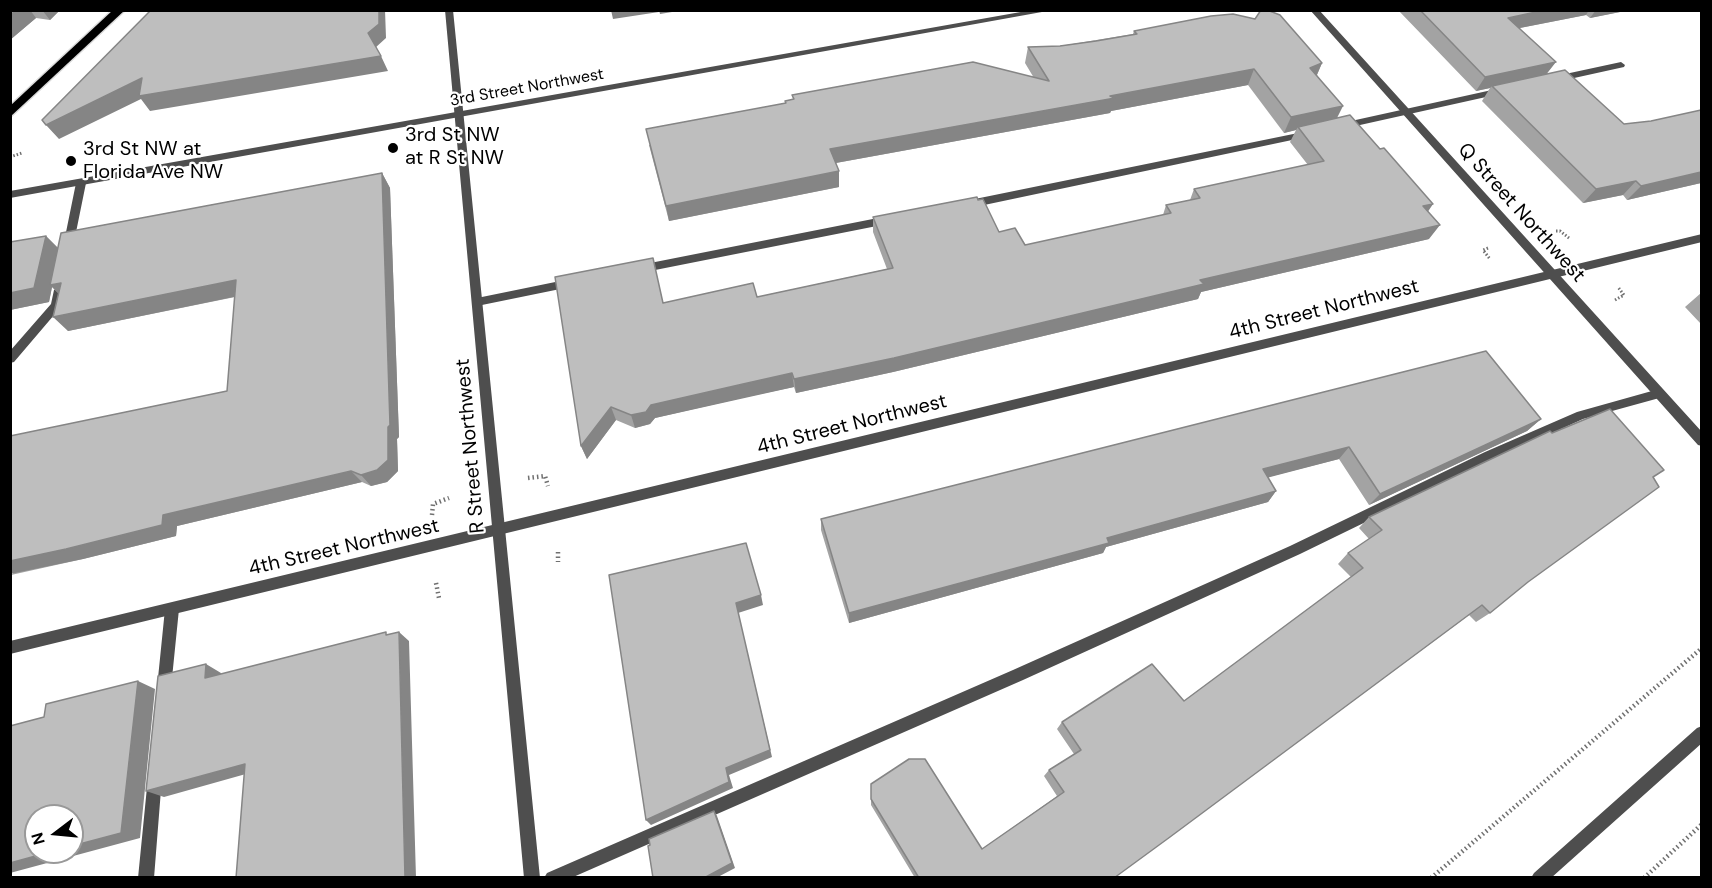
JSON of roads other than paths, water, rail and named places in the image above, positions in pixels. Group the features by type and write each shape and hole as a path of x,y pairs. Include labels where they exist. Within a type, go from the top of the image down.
{"main road":[{"path":"10,114 120,10"}],"street":[{"name":"R Street Northwest","path":"449,10 532,878"},
{"name":"3rd Street Northwest","path":"10,195 1049,10"},
{"name":"Q Street Northwest","path":"1314,10 1701,441"},
{"path":"1546,82 1621,65"},
{"path":"959,206 1326,130 1514,88"},
{"path":"65,259 81,183"},
{"path":"633,271 903,217"},
{"name":"4th Street Northwest","path":"10,648 1701,238"},
{"path":"10,359 56,305 61,282"},
{"path":"477,302 580,282"},
{"path":"552,878 1093,641 1295,550 1478,461 1581,415 1659,394"},
{"path":"163,699 172,609"},
{"path":"1539,878 1701,733"},
{"path":"146,878 157,759"}],"place":[{"name":"3rd St NW at R St NW","path":"393,148"},
{"name":"3rd St NW at Florida Ave NW","path":"71,161"}]}
